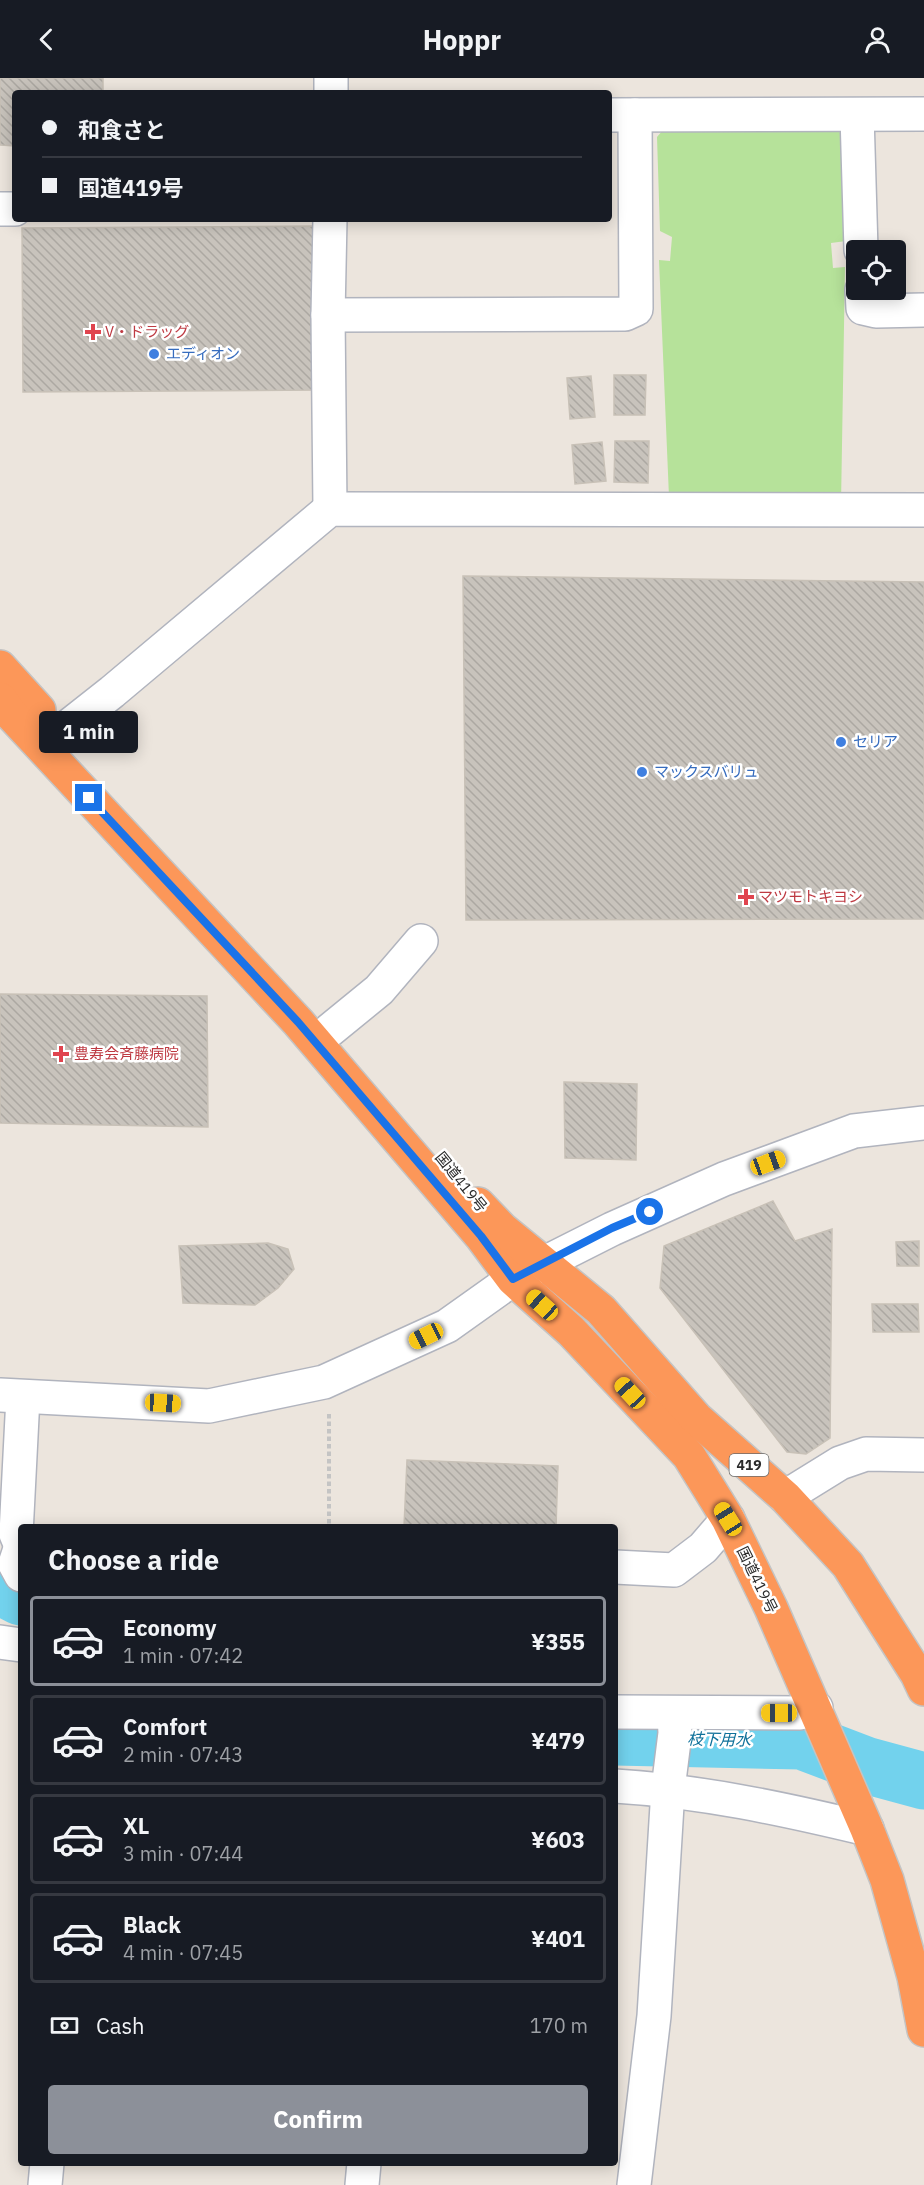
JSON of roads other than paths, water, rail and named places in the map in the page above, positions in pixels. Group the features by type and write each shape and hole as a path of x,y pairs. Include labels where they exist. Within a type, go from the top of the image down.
{"highway":[{"name":"国道419号","path":"0,667 300,993 432,1146 483,1210 502,1229 600,1310 696,1418 785,1497 848,1564 917,1674 924,1689"},
{"name":"国道419号","path":"0,699 9,712 298,1022 481,1236 513,1279 571,1331 689,1456 728,1519 771,1608 867,1828 887,1880 914,1977 924,2030"}],"street":[{"path":"328,315 625,314 636,309 622,115 924,114"},
{"path":"857,115 861,240"},
{"path":"330,222 328,315 330,510"},
{"path":"863,300 863,308 876,311 924,310"},
{"path":"60,733 330,510 924,510"},
{"path":"330,1030 379,990 421,941"},
{"path":"18,1539 11,1396 209,1406 324,1382 447,1326 513,1279 612,1228 724,1179 854,1131 924,1123"},
{"path":"785,1497 840,1463 866,1454 924,1455"},
{"path":"618,1567 674,1570 703,1548 728,1519"},
{"path":"18,1555 15,1564 18,1570"},
{"path":"0,1642 18,1645"},
{"path":"618,1714 674,1724 800,1713 816,1708"},
{"path":"634,2185 654,2016 674,1724"},
{"path":"618,1785 669,1781 867,1828"},
{"path":"45,2185 47,2166"},
{"path":"362,2185 364,2166"}],"waterway":[{"name":"枝下用水","path":"0,1586 18,1595"},
{"name":"枝下用水","path":"618,1737 802,1741 865,1765 924,1781"}],"place":[{"name":"V・ドラッグ","path":"93,332"},
{"name":"エディオン","path":"154,354"},
{"name":"セリア","path":"841,742"},
{"name":"マックスバリュ","path":"642,772"},
{"name":"マツモトキヨシ","path":"746,897"},
{"name":"豊寿会斉藤病院","path":"61,1054"}]}
